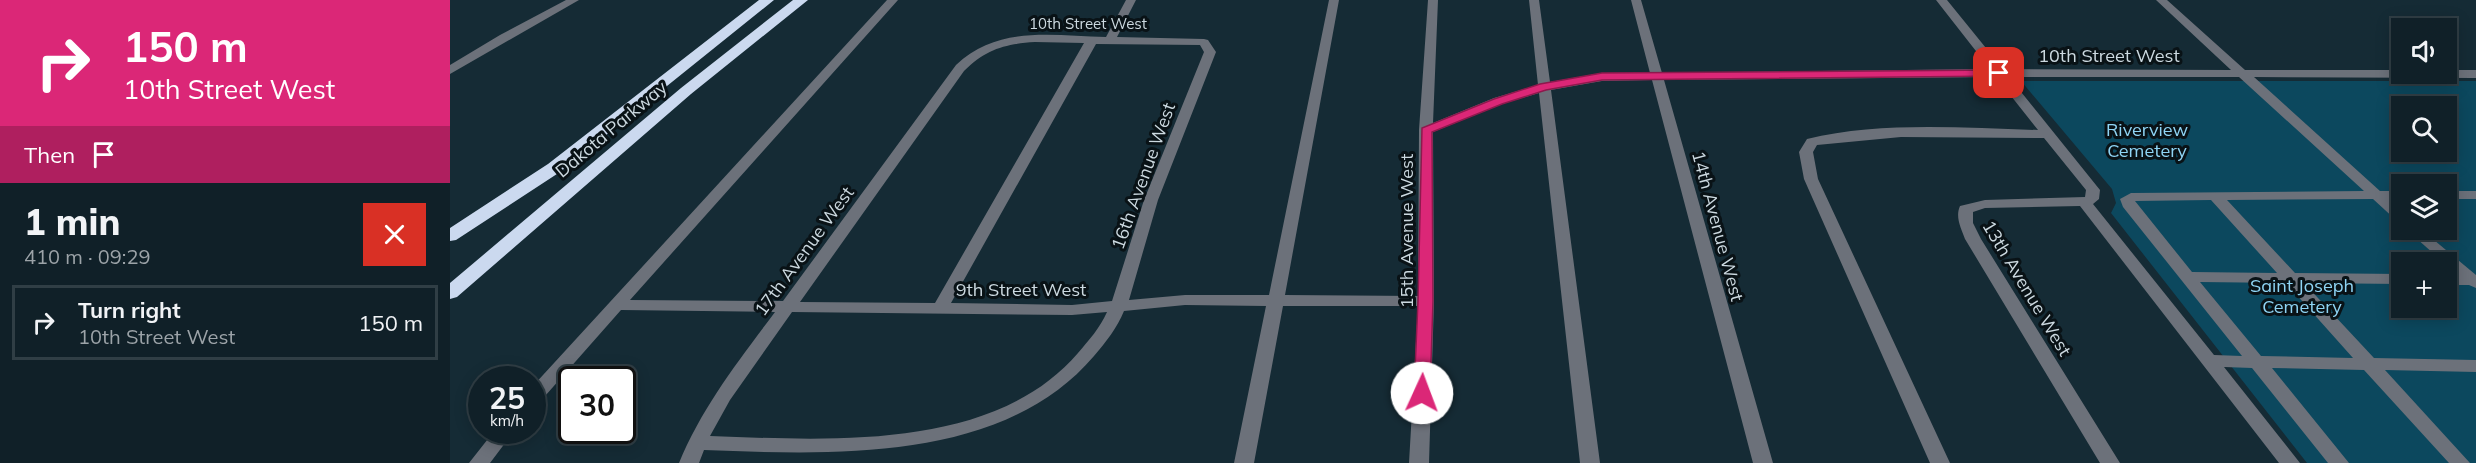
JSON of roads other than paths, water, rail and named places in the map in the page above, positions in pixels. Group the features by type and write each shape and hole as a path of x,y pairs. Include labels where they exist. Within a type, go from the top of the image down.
{"highway":[{"name":"Dakota Parkway","path":"450,236 554,168 768,0"},
{"name":"Dakota Parkway","path":"450,293 686,91 801,0"}],"street":[{"path":"450,70 504,37 574,0"},
{"path":"546,383 771,132 893,0"},
{"path":"1110,40 1131,0"},
{"path":"1244,463 1334,0"},
{"name":"15th Avenue West","path":"1419,463 1426,301 1426,130 1433,0"},
{"path":"1534,0 1590,463"},
{"name":"14th Avenue West","path":"1635,0 1763,463"},
{"path":"1941,0 2093,190 2092,199 2084,202 2290,463"},
{"path":"2161,0 2391,209"},
{"name":"10th Street West","path":"960,68 976,52 992,44 1011,40 1204,42 1210,52 1207,61"},
{"path":"940,309 1092,40"},
{"name":"16th Avenue West","path":"697,443 840,448 898,443 963,432 1020,411 1065,382 1087,359 1119,306 1151,200 1207,61"},
{"name":"17th Avenue West","path":"689,463 697,443 723,396 960,68"},
{"name":"10th Street West","path":"1426,130 1498,101 1544,87 1602,76 1999,73 2476,74"},
{"path":"1940,463 1811,179 1806,152 1812,142 1846,136 1912,131 2049,134"},
{"path":"2338,463 2128,204 2127,199 2131,197 2391,195"},
{"path":"2457,195 2476,195"},
{"path":"2215,196 2460,463"},
{"name":"13th Avenue West","path":"2084,202 1985,204 1965,209 1966,223 1973,239 2110,463"},
{"path":"2426,240 2474,282"},
{"path":"2187,277 2391,279"},
{"path":"2457,281 2474,282"},
{"name":"9th Street West","path":"616,305 1072,310 1185,300 1426,301"},
{"path":"2210,362 2476,366"},
{"path":"479,463 495,444"}],"park label":[{"name":"Riverview Cemetery","path":"2147,139"},
{"name":"Saint Joseph Cemetery","path":"2302,295"}]}
